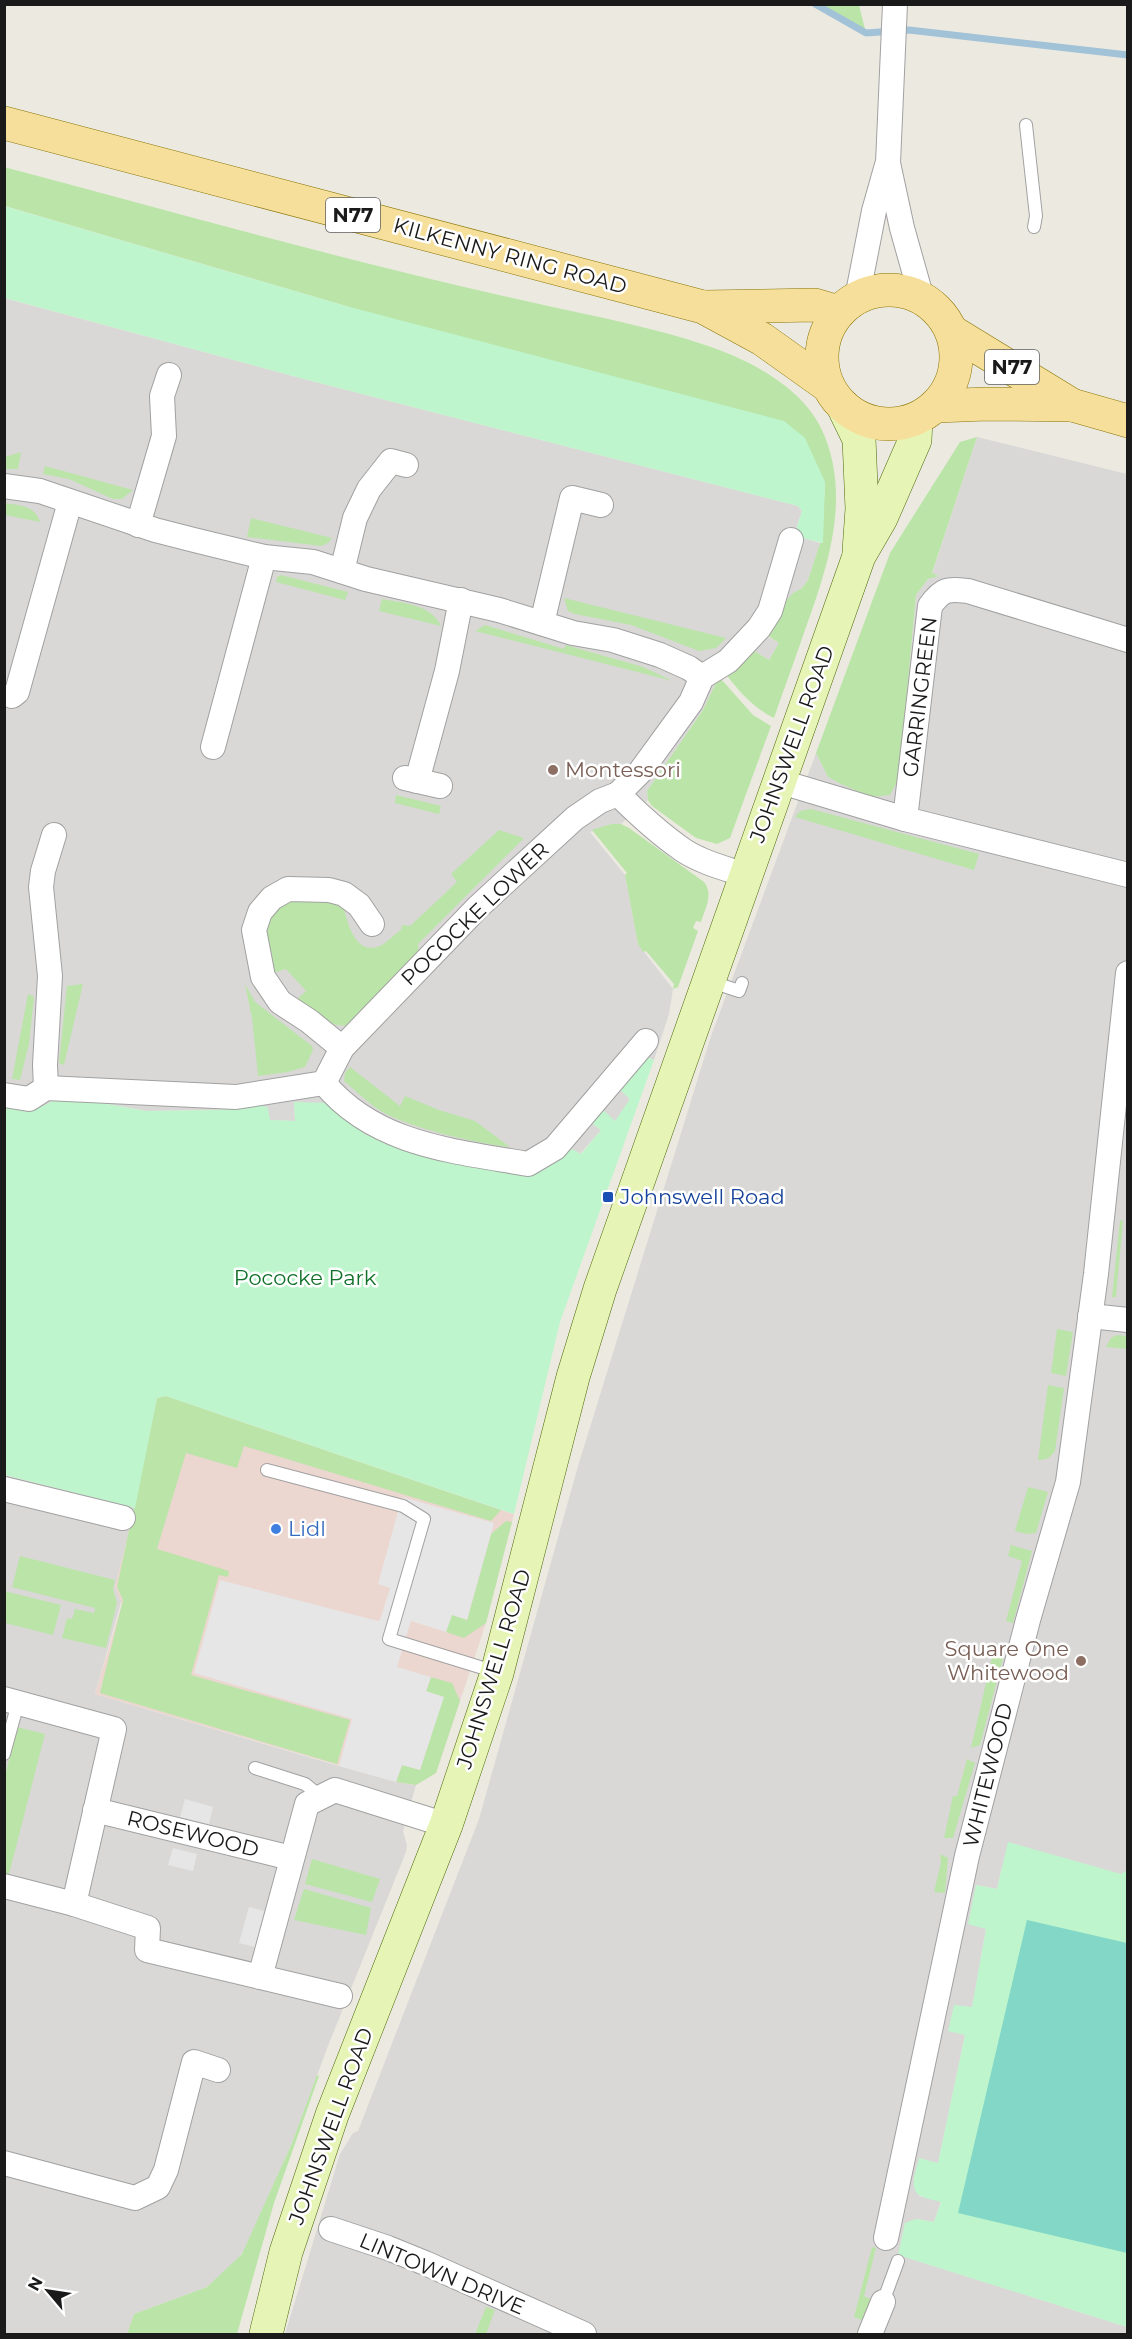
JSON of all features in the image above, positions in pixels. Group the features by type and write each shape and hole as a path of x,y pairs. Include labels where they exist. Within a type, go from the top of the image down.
{"main road":[{"name":"KILKENNY RING ROAD","path":"4,123 703,307 762,339 835,396"},
{"name":"N77","path":"848,305 877,291 902,291 922,299 936,309 951,331 956,357 955,377 927,412"},
{"name":"KILKENNY RING ROAD","path":"703,307 848,305"},
{"path":"835,396 822,357 826,335 848,305"},
{"name":"N77","path":"951,331 1072,405"},
{"name":"N77","path":"835,396 866,421 887,425 927,412 986,404 1072,405 1128,421"}],"street":[{"path":"895,4 888,163 902,228 922,299"},
{"path":"848,305 888,163"},
{"path":"138,525 164,436 162,396 169,375"},
{"name":"JOHNSWELL ROAD","path":"835,396 859,439 862,509 859,556"},
{"name":"JOHNSWELL ROAD","path":"266,2334 286,2252 332,2115 446,1825 497,1672 573,1377 600,1289 859,556 881,518 927,412"},
{"path":"342,571 355,518 369,489 390,461 406,465"},
{"path":"4,486 40,491 138,525 264,557 313,562 395,586 461,600 573,633 631,645 679,663 702,677 728,661 759,628 770,611 791,540"},
{"path":"542,623 572,498 601,505"},
{"path":"23,687 70,502"},
{"path":"210,735 264,557"},
{"name":"GARRINGREEN","path":"905,819 930,606 939,594 950,590 968,591 1128,640"},
{"path":"421,782 461,600"},
{"name":"POCOCKE LOWER","path":"324,1083 342,1048 478,907 575,818 600,801 618,794 640,772 691,702 702,677"},
{"path":"778,781 905,819 1128,875"},
{"path":"618,794 641,816 684,850 745,875"},
{"path":"46,1088 45,1065 50,976 41,887 43,871 54,835"},
{"path":"342,1048 309,1021 280,1002 263,977 254,930 260,912 272,898 288,889 308,888 344,894 358,905 372,924"},
{"path":"1128,973 1121,1099 1110,1159 1090,1316 1128,1320"},
{"path":"4,1095 29,1099 46,1088 236,1097 324,1083 336,1097 374,1126 418,1143 528,1164 555,1148 646,1041"},
{"name":"WHITEWOOD","path":"886,2238 967,1856 1028,1620 1068,1482 1090,1316"},
{"path":"4,1489 123,1518"},
{"path":"11,1701 114,1729 74,1904"},
{"path":"260,1977 307,1804 335,1790 446,1825"},
{"name":"ROSEWOOD","path":"95,1810 291,1858"},
{"path":"4,1886 74,1904 148,1928 147,1950 340,1996"},
{"path":"4,2163 135,2198 158,2187 166,2170 194,2062 218,2070"},
{"name":"LINTOWN DRIVE","path":"331,2229 416,2260 584,2334"},
{"path":"870,2334 883,2302"}],"lane":[{"path":"1026,125 1036,216 1034,227"},
{"path":"708,980 739,991 742,983"},
{"path":"267,1470 403,1506 424,1519 389,1640 497,1672"},
{"path":"4,1754 11,1701"},
{"path":"255,1768 305,1784 321,1797"},
{"path":"883,2302 898,2261"}],"shaded area":[{"path":"4,298 304,379 798,506 802,511 794,535 820,543 808,580 802,588 793,593 768,637 779,643 769,660 751,649 724,672 722,680 716,683 703,710 647,791 648,800 621,824 611,824 590,832 625,875 638,944 673,989 669,1014 654,1060 645,1056 619,1088 630,1099 615,1122 589,1121 601,1130 580,1154 568,1147 554,1163 527,1175 430,1158 364,1134 346,1114 294,1102 295,1121 269,1120 261,1105 216,1110 146,1111 63,1096 41,1107 27,1110 5,1106"},
{"path":"977,437 1127,474 1127,1870 1122,1874 1002,1866 997,1889 976,1885 986,1929 972,2008 954,2005 965,2035 938,2164 919,2158 919,2196 941,2201 934,2222 916,2219 899,2255 1127,2327 1127,2334 285,2334 340,2154 353,2133 358,2131 479,1819 578,1466 711,1036 816,753 828,777 871,797 899,778 916,595 928,579 938,575 932,574"},
{"path":"157,1398 514,1514 486,1623 436,1773 416,1785 396,1782 95,1694 122,1604 115,1587 135,1508"},
{"path":"4,1475 135,1508 115,1587 122,1599 95,1694 339,1766 396,1782 416,1785 403,1831 407,1845 406,1852 328,2046 292,2143 245,2249 234,2264 207,2287 134,2314 127,2334 5,2334"},
{"path":"402,1497 494,1523 467,1620 452,1615 446,1632 411,1621 397,1667 431,1677 426,1691 444,1697 420,1770 402,1765 396,1782 339,1766 352,1719 194,1673 220,1580 380,1620 390,1588 378,1584"},
{"path":"185,1799 213,1807 209,1824 180,1817"},
{"path":"173,1848 197,1854 193,1871 168,1865"},
{"path":"249,1907 264,1911 255,1947 239,1943"},
{"path":"1027,1920 1127,1943 1127,2253 958,2213"}],"green space":[{"path":"815,5 859,5 866,33"},
{"path":"4,167 403,272 669,334 734,356 773,377 796,395 815,417 822,430 831,455 836,505 822,581 774,718 752,704 724,672 751,649 769,660 779,643 768,636 787,600 808,580 820,543 822,543 825,482 346,306 5,206"},
{"path":"4,206 346,306 784,421 805,438 825,482 823,543 794,536 802,511 798,506 304,379 5,298"},
{"path":"977,437 932,573 939,576 928,579 916,595 899,778 890,795 871,797 828,777 816,753 890,553 960,442"},
{"path":"21,452 18,469 5,469 5,457"},
{"path":"45,466 133,490 122,499 113,499 69,479 43,474"},
{"path":"4,503 31,509 40,522 5,515"},
{"path":"251,518 332,538 321,546 247,537"},
{"path":"281,575 348,592 345,600 276,582 277,577"},
{"path":"564,598 726,638 716,648 699,651 631,625 575,614 568,611"},
{"path":"382,599 423,609 430,613 441,626 379,611"},
{"path":"485,625 564,649 566,645 643,667 673,681 475,631"},
{"path":"722,680 753,715 771,726 730,838 717,844 696,838 652,806 648,800 647,791 703,710 716,683"},
{"path":"396,795 441,806 439,814 395,803"},
{"path":"811,809 979,854 974,870 795,817 800,811"},
{"path":"611,824 621,824 629,828 704,882 707,887 708,897 701,922 696,921 693,928 698,931 678,987 673,989 674,984 638,944 625,875 627,873 592,830"},
{"path":"499,830 524,838 418,944 419,952 350,1026 336,1025 293,1003 306,991 286,969 273,973 266,944 265,928 268,916 275,907 296,900 343,905 350,929 359,943 373,948 382,945 401,930 402,925 410,926 457,882 451,874"},
{"path":"83,984 64,1065 59,1063 67,986"},
{"path":"245,984 255,1002 312,1046 313,1050 305,1067 258,1076 252,1018"},
{"path":"28,994 34,997 29,1044 20,1080 12,1079"},
{"name":"Pococke Park","path":"645,1056 654,1060 560,1322 514,1514 166,1396 157,1398 135,1508 5,1475 4,1106 27,1110 41,1107 63,1096 146,1111 216,1110 261,1105 268,1108 270,1120 295,1121 294,1102 326,1103 346,1114 364,1134 430,1158 527,1175 554,1163 568,1147 581,1154 601,1130 588,1120 603,1110 615,1121 630,1099 618,1088"},
{"path":"350,1067 400,1106 405,1096 475,1121 510,1147 440,1133 388,1115 372,1105 344,1081 345,1073"},
{"path":"1120,1220 1123,1221 1116,1297 1112,1297"},
{"path":"1057,1329 1073,1332 1066,1376 1051,1373"},
{"path":"1117,1335 1127,1336 1127,1349 1106,1347 1111,1338"},
{"path":"1048,1385 1064,1388 1055,1451 1048,1458 1038,1460"},
{"path":"166,1396 501,1510 491,1521 244,1446 237,1468 186,1453 157,1549 229,1571 228,1577 219,1575 191,1675 350,1720 337,1764 100,1693 123,1600 117,1587 157,1398"},
{"path":"1028,1487 1048,1492 1036,1533 1026,1534 1015,1531"},
{"path":"506,1521 512,1522 486,1623 464,1638 446,1632 451,1614 467,1620 491,1534"},
{"path":"1011,1545 1032,1551 1013,1623 1006,1621 1022,1561 1008,1556"},
{"path":"20,1556 115,1580 113,1589 117,1603 106,1648 62,1638 67,1618 72,1619 75,1609 94,1613 95,1608 12,1587"},
{"path":"4,1591 61,1605 53,1635 5,1623"},
{"path":"992,1657 1003,1658 980,1745 971,1748"},
{"path":"431,1677 452,1683 460,1701 436,1773 416,1785 396,1782 402,1765 420,1770 443,1697 426,1692"},
{"path":"17,1727 45,1734 9,1874 5,1873 5,1776"},
{"path":"967,1759 975,1763 953,1838 944,1838 953,1796 957,1796"},
{"path":"1008,1842 1121,1874 1127,1870 1127,2327 898,2255 905,2223 916,2219 934,2222 941,2202 917,2193 914,2189 914,2178 919,2158 938,2163 965,2035 948,2031 954,2005 972,2007 986,1929 968,1924 976,1885 997,1889"},
{"path":"940,1854 948,1858 945,1893 934,1892 941,1862"},
{"path":"312,1859 380,1879 372,1902 305,1884"},
{"path":"304,1889 371,1908 366,1935 294,1920"},
{"path":"317,2075 319,2076 274,2203 237,2334 127,2334 134,2314 207,2287 242,2254 292,2143"},
{"path":"872,2247 876,2248 864,2296 872,2300 859,2334 856,2334 862,2320 854,2317"},
{"path":"486,2307 495,2310 486,2334 475,2334"}],"waterway":[{"path":"815,4 866,33 909,30 1128,55"}],"place":[{"name":"Montessori","path":"553,770"},
{"name":"Johnswell Road","path":"608,1197"},
{"name":"Lidl","path":"276,1529"},
{"name":"Square One Whitewood","path":"1081,1661"}]}
